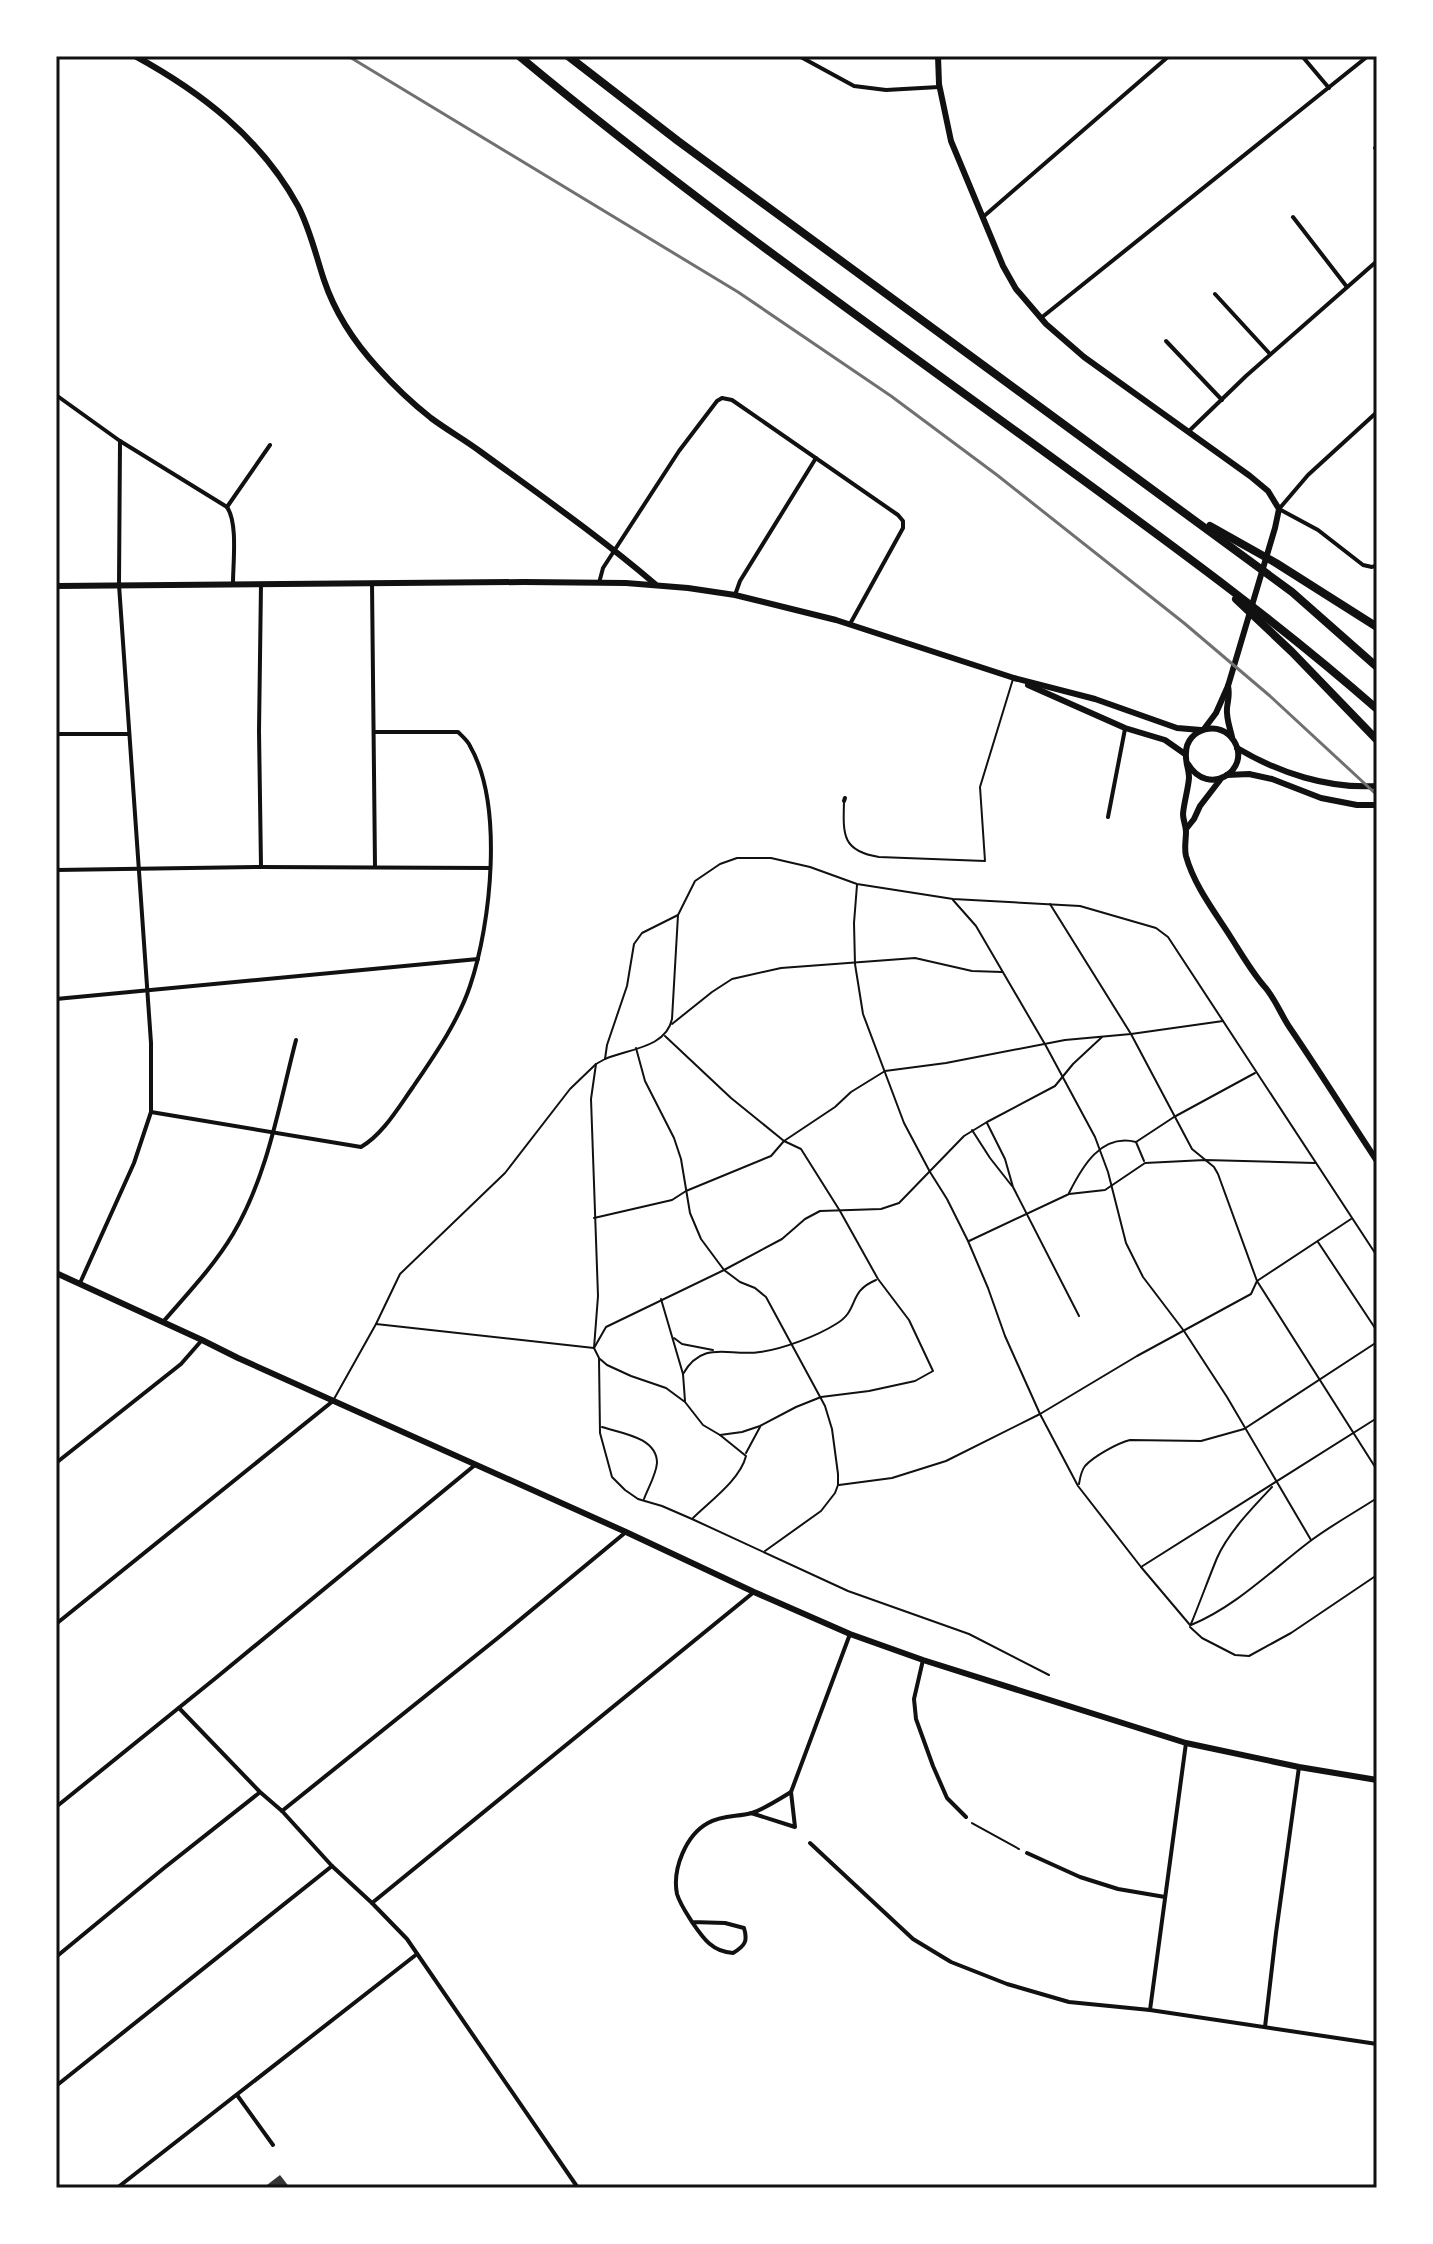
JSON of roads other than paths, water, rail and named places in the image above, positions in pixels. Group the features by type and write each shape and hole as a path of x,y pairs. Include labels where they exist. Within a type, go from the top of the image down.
{"highway":[{"path":"519,56 683,188 1206,571 1377,709"},
{"path":"568,56 678,141 1292,592 1377,667"},
{"path":"1183,511 1276,563 1377,627"},
{"path":"1206,571 1292,652 1377,740"}],"main road":[{"path":"135,56 167,73 225,115 263,155 298,207 334,303 359,346 377,368 432,419 655,584"},
{"path":"938,56 939,87 951,141 1003,266 1016,289 1041,318 1084,357 1268,491 1279,509 1228,686 1216,713 1203,730 1190,740 1186,754 1189,777 1183,817 1185,851 1194,877 1377,1161"},
{"path":"56,586 524,582 655,584 735,595 850,624 1014,678 1095,699 1177,728 1222,730 1232,738"},
{"path":"1014,678 1125,728 1165,740 1186,754"},
{"path":"1186,829 1200,806 1236,763 1237,748 1228,721 1228,686"},
{"path":"1237,748 1257,760 1339,786 1377,786"},
{"path":"1188,764 1196,775 1208,780 1249,774 1272,779 1321,798 1357,805 1377,805"},
{"path":"56,1273 850,1634 1186,1743 1377,1780"}],"street":[{"path":"799,56 854,86 886,90 939,87"},
{"path":"983,217 1169,56"},
{"path":"1302,56 1329,88"},
{"path":"1041,318 1368,56"},
{"path":"1293,217 1347,287"},
{"path":"1188,432 1377,261"},
{"path":"1215,294 1270,355"},
{"path":"1166,341 1222,400"},
{"path":"56,395 120,441 227,507 231,513 233,531 233,585"},
{"path":"599,583 603,568 679,451 722,398 732,400 903,521 903,528 850,624"},
{"path":"1377,412 1308,475 1279,509 1318,530 1363,565 1377,565"},
{"path":"80,1283 134,1163 151,1112 151,1043 119,585 120,441"},
{"path":"227,507 270,445"},
{"path":"735,595 740,581 816,458"},
{"path":"372,583 375,867"},
{"path":"261,584 261,867"},
{"path":"1108,817 1125,728"},
{"path":"151,1112 361,1147 372,1140 398,1109 448,1030 469,989 488,912 490,821 482,777 470,744 458,732 374,732"},
{"path":"56,734 128,734"},
{"path":"56,870 490,868"},
{"path":"56,999 478,959"},
{"path":"163,1322 213,1262 248,1206 272,1132 296,1040"},
{"path":"56,1463 181,1364 202,1340"},
{"path":"56,1624 333,1401"},
{"path":"56,1807 475,1465"},
{"path":"282,1811 626,1532"},
{"path":"372,1903 754,1592"},
{"path":"750,1813 795,1827 791,1792 850,1634"},
{"path":"923,1660 914,1699 916,1719 947,1798 966,1817"},
{"path":"179,1708 407,1939 578,2188"},
{"path":"1150,2010 1186,1743"},
{"path":"1265,2027 1299,1767"},
{"path":"56,1957 260,1792"},
{"path":"692,1922 725,1923 744,1928 747,1937 745,1944 733,1953 722,1952 708,1944 692,1922 677,1894 677,1873 685,1848 697,1831 710,1822 770,1805 791,1792"},
{"path":"810,1843 913,1939 951,1962 1007,1984 1069,2002 1150,2010 1377,2044"},
{"path":"1027,1853 1080,1877 1118,1889 1165,1897"},
{"path":"56,2086 332,1866"},
{"path":"117,2188 417,1954"},
{"path":"237,2095 273,2145"}],"lane":[{"path":"844,799 843,831 849,844 864,854 985,861 980,787 1014,678"},
{"path":"671,1025 678,915 695,881 720,864 737,858 771,858 810,867 857,884 953,899 1080,906 1156,928 1168,937 1377,1256"},
{"path":"857,884 855,964 863,1014 904,1123 968,1241 1040,1414 1078,1486 1190,1626 1202,1638 1235,1655 1249,1656 1291,1633 1377,1575"},
{"path":"953,899 976,926 1046,1046 1100,1148 1131,1257 1184,1331 1311,1540"},
{"path":"1049,903 1131,1034 1192,1149 1214,1167 1257,1281 1377,1470"},
{"path":"605,1059 627,986 634,944 642,933 678,915"},
{"path":"333,1401 400,1274 505,1173 570,1089 596,1064 654,1043 712,992 740,976 781,968 915,958 972,971 1002,972"},
{"path":"594,1219 672,1200 686,1191 771,1156 784,1141 885,1071 1046,1046 1065,1040 1224,1021"},
{"path":"664,1035 731,1098 784,1141 801,1149 878,1279 909,1320 933,1371 915,1381 821,1397 760,1426 720,1435"},
{"path":"594,1348 606,1327 782,1239 805,1219 820,1211 881,1209 899,1203 972,1130 1055,1086 1102,1037"},
{"path":"636,1048 645,1081 674,1138 681,1159 690,1213 701,1239 724,1270 766,1297 821,1397 832,1429 838,1485 835,1493 821,1511 764,1551"},
{"path":"596,1064 591,1099 598,1296 594,1348 607,1365 666,1388 685,1402 703,1425 746,1456"},
{"path":"1069,1194 1086,1161 1100,1148 1126,1140 1136,1142 1174,1117 1255,1073"},
{"path":"987,1122 1005,1159 1013,1187 1079,1316"},
{"path":"972,1130 1013,1187"},
{"path":"1136,1142 1145,1163"},
{"path":"968,1241 1069,1194 1105,1190 1145,1163 1205,1160 1317,1163"},
{"path":"838,1485 892,1478 946,1461 1040,1414 1251,1294 1257,1281 1352,1218"},
{"path":"1317,1240 1377,1331"},
{"path":"671,1337 682,1344 714,1351 760,1352 792,1344 837,1324 850,1312 863,1286 878,1279"},
{"path":"661,1299 683,1374 685,1402"},
{"path":"376,1324 594,1348"},
{"path":"1078,1486 1086,1465 1120,1442 1201,1441 1244,1429 1377,1342"},
{"path":"683,1374 688,1365 701,1355 714,1351"},
{"path":"599,1358 604,1449 612,1477 625,1490 848,1591 969,1634 1049,1675"},
{"path":"1141,1567 1377,1418"},
{"path":"692,1519 736,1477 760,1426"},
{"path":"601,1427 637,1438 654,1451 656,1468 644,1500"},
{"path":"1190,1626 1218,1556 1250,1510 1276,1483"},
{"path":"1190,1626 1211,1617 1311,1540 1377,1498"}],"railway":[{"path":"348,56 738,292 891,396 997,475 1184,623 1270,696 1377,795"}]}
